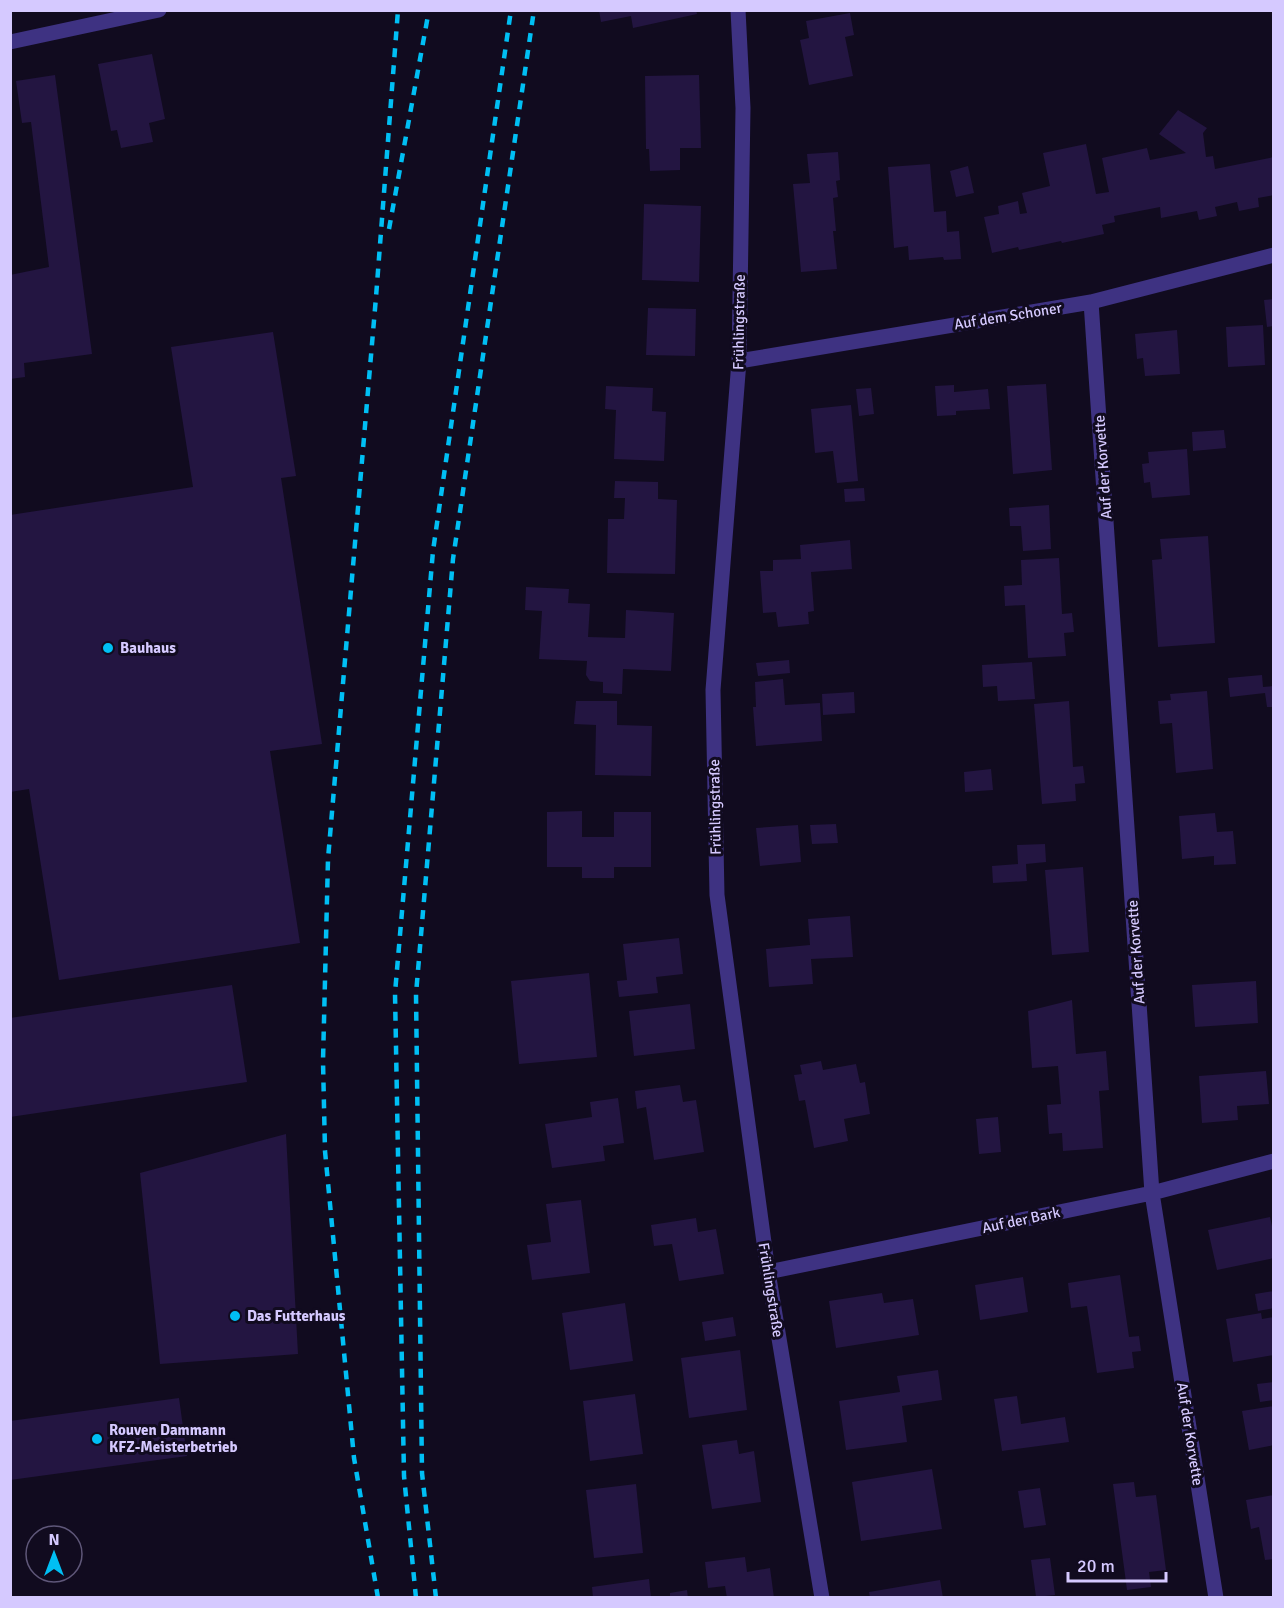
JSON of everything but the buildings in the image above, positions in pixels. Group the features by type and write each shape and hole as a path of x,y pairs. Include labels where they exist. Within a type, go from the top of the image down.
{"street":[{"path":"10,42 159,10"},
{"name":"Frühlingstraße","path":"738,10 743,108 740,361 713,690 717,895 768,1272 822,1598"},
{"name":"Auf dem Schoner","path":"740,361 1091,302 1274,255"},
{"name":"Auf der Korvette","path":"1091,302 1152,1192 1216,1598"},
{"name":"Auf der Bark","path":"768,1272 1152,1192 1274,1161"}],"railway":[{"path":"378,1598 354,1458 325,1151 323,1061 328,859 398,10"},
{"path":"389,229 429,10"},
{"path":"416,1598 404,1476 395,993 433,551 511,10"},
{"path":"436,1598 422,1473 416,994 453,559 534,10"}],"place":[{"name":"Bauhaus","path":"108,648"},
{"name":"Das Futterhaus","path":"235,1316"},
{"name":"Rouven Dammann KFZ-Meisterbetrieb","path":"97,1439"}]}
